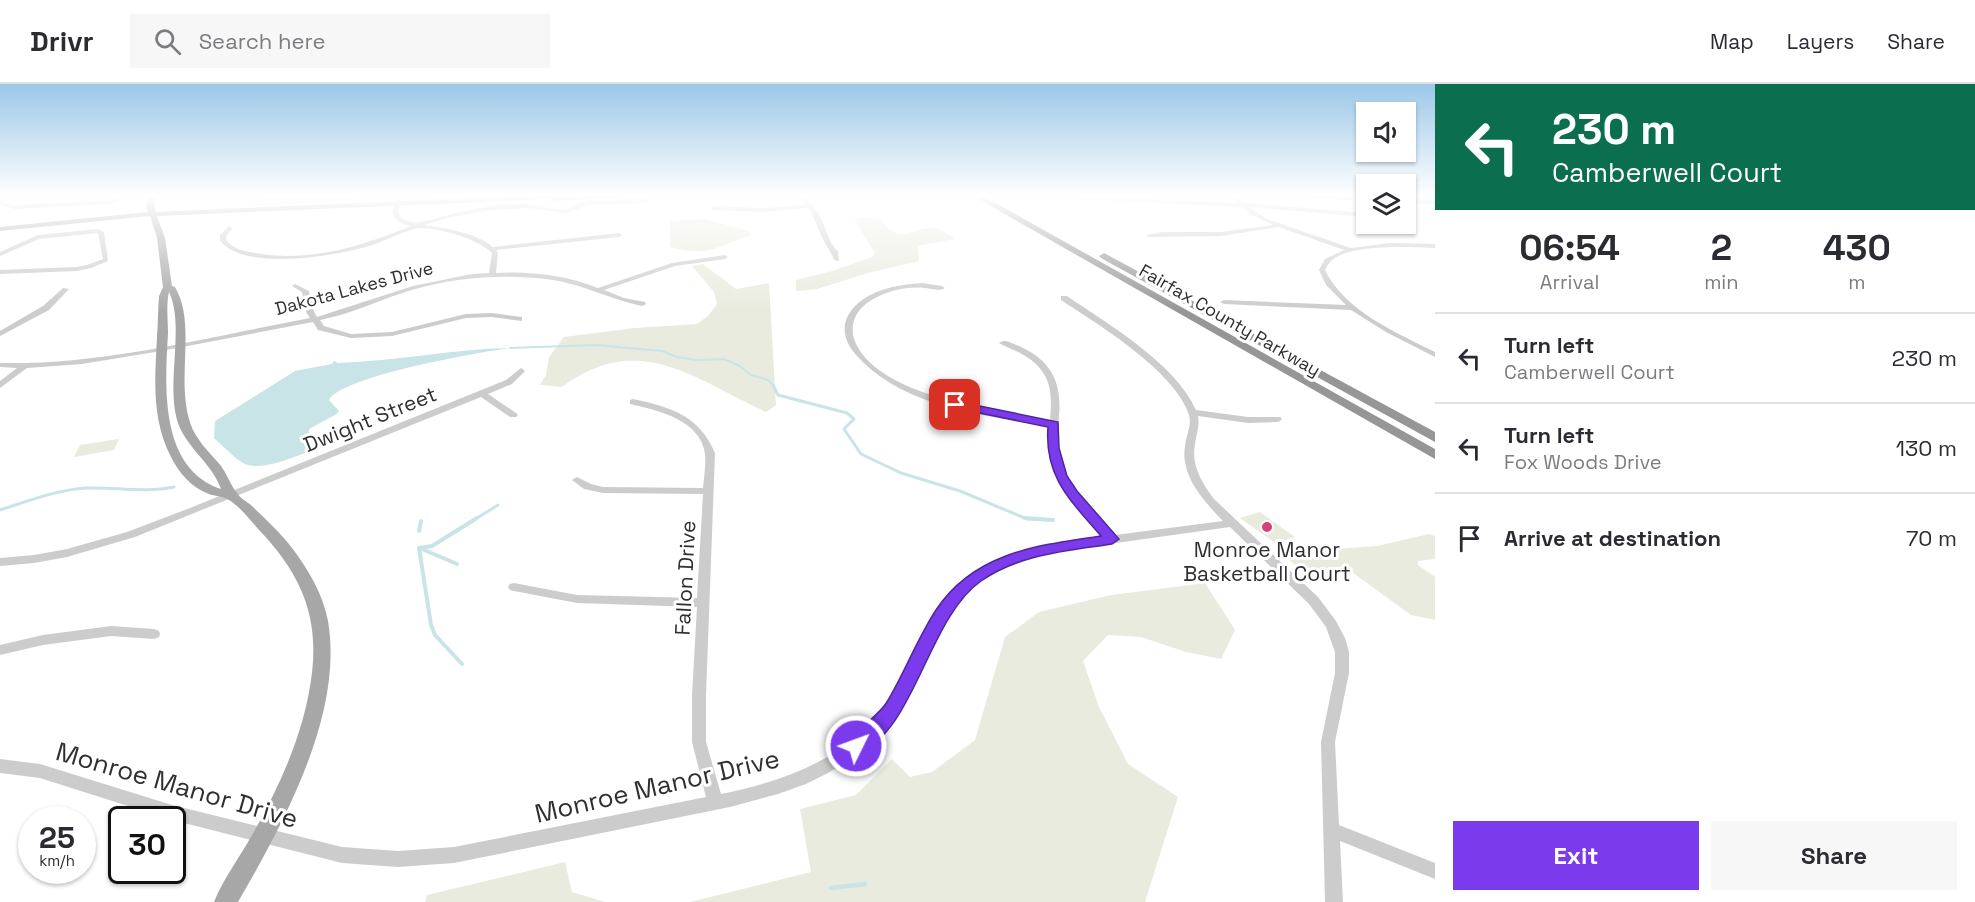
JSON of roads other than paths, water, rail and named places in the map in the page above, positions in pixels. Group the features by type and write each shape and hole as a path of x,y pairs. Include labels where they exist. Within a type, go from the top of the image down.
{"highway":[{"name":"Fairfax County Parkway","path":"1045,234 1435,455"},
{"name":"Fairfax County Parkway","path":"1064,234 1435,438"}],"main road":[{"path":"159,234 168,288"},
{"path":"161,238 163,234"},
{"path":"168,288 172,289 179,307 180,406 184,424 194,444 228,485 230,495"},
{"path":"168,288 164,291 162,306 160,407 169,440 177,457 195,479 215,492 230,495 270,533 294,563 316,605 323,644 319,685 300,754 263,836 225,902"}],"street":[{"path":"0,254 38,237 66,234"},
{"path":"0,272 89,267 105,260 101,234"},
{"path":"224,234 222,237 230,248 250,255 286,257 316,255 355,248 393,234"},
{"path":"454,234 476,239 492,249 619,235"},
{"path":"826,234 837,260"},
{"path":"1149,236 1161,234"},
{"path":"1304,234 1350,250"},
{"path":"1435,246 1383,246 1350,250 1329,259 1322,270 1324,277 1335,291 1355,308 1386,329 1435,355"},
{"path":"492,249 495,258 492,275"},
{"path":"596,291 674,264 725,256"},
{"name":"Dakota Lakes Drive","path":"0,365 26,366 82,362 179,346 314,320 429,283 492,275 549,277 642,304"},
{"path":"942,288 923,285 898,288 872,296 855,308 849,317 847,329 851,344 860,357 892,381 932,398 1054,424"},
{"path":"295,286 305,291 310,312 324,330 364,336 405,332 466,316 492,315 519,319"},
{"path":"0,334 46,308 65,289"},
{"path":"1064,298 1165,374 1182,391 1195,419 1188,452 1198,483 1210,501 1319,606 1338,636 1343,667 1329,725 1328,742 1334,902"},
{"path":"1224,302 1355,308"},
{"path":"1003,343 1033,356 1050,378 1056,398 1053,448 1061,476 1072,494 1112,539"},
{"path":"0,385 26,366"},
{"name":"Dwight Street","path":"0,562 68,553 117,540 509,382 521,371"},
{"path":"481,393 513,415"},
{"name":"Fallon Drive","path":"633,402 668,411 685,419 699,431 710,453 699,742 715,802"},
{"path":"1193,412 1248,420 1277,418"},
{"path":"577,480 588,487 603,490 709,491"},
{"name":"Monroe Manor Drive","path":"0,766 40,771 172,812 342,855 420,860 454,855 715,802 773,788 810,774 842,756 870,735 901,697 948,605 982,573 1007,560 1036,550 1233,523"},
{"path":"514,587 577,599 703,603"},
{"path":"0,650 43,640 111,631 154,634"},
{"path":"1333,830 1435,871"}],"water":[{"path":"510,348 413,366 359,382 339,391 329,400 339,411 337,414 309,429 309,433 318,444 317,448 280,462 250,466 232,455 214,438 215,421 295,371 332,364 334,361 338,363 360,362 467,350"}],"waterway":[{"path":"510,348 595,345 662,351 677,357 697,360 724,359 740,366 751,375 768,380 773,385"},
{"path":"773,385 778,395 847,413 854,419 844,429 861,454 901,473 960,491 1027,519 1048,520"},
{"path":"0,510 42,496 75,489 152,490 174,487"},
{"path":"474,520 498,505"},
{"path":"462,664 435,635 431,625 419,548 432,546 477,518"},
{"path":"1025,518 1053,520"},
{"path":"419,531 421,521"},
{"path":"422,549 457,564"},
{"path":"831,888 865,884"}],"place":[{"name":"Monroe Manor Basketball Court","path":"1267,527"}]}
